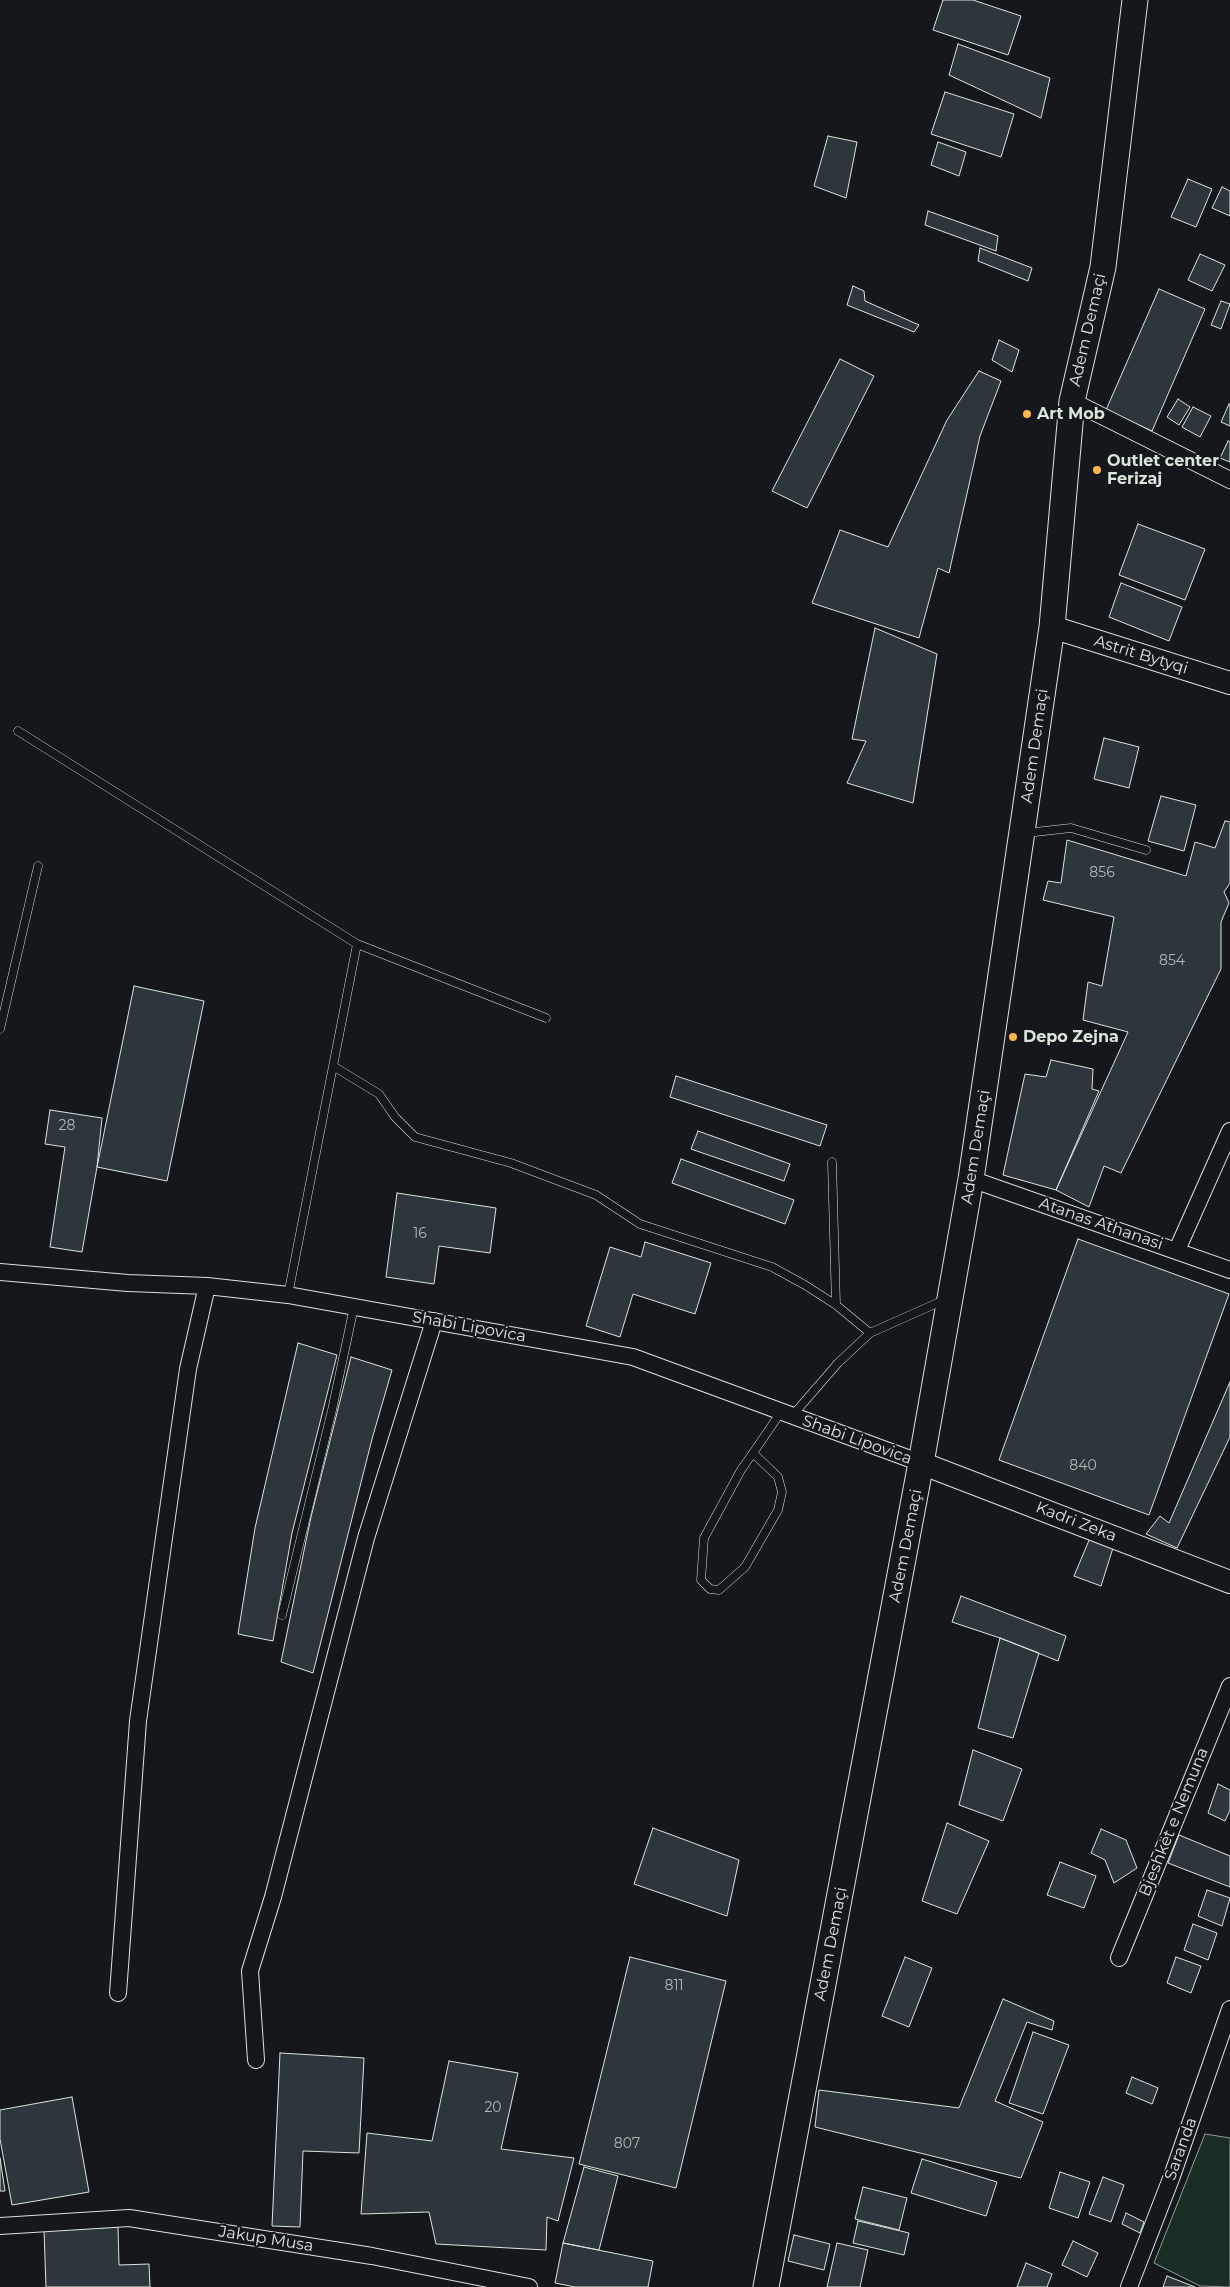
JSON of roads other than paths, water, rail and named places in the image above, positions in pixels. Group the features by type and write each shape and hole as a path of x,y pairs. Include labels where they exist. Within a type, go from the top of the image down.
{"main road":[{"name":"Adem Demaçi","path":"766,2287 921,1463 972,1179 1052,627 1072,401 1104,267 1135,0"}],"street":[{"path":"1072,401 1230,480"},
{"name":"Astrit Bytyqi","path":"1052,627 1230,682"},
{"path":"1177,1250 1230,1131"},
{"name":"Atanas Athanasi","path":"972,1179 1230,1270"},
{"name":"Shabi Lipovica","path":"0,1272 128,1283 207,1286 288,1295 633,1356 921,1463"},
{"path":"118,1993 138,1721 188,1369 207,1286"},
{"path":"256,2060 250,1972 273,1897 366,1538 434,1321"},
{"name":"Kadri Zeka","path":"921,1463 1230,1582"},
{"name":"Bjeshkët e Nemuna","path":"1119,1958 1230,1686"},
{"name":"Saranda","path":"1129,2287 1172,2176 1230,2009"},
{"name":"Jakup Musa","path":"0,2226 129,2218 372,2256 529,2287"}],"lane":[{"path":"18,731 357,944 546,1018"},
{"path":"1022,833 1071,828 1146,850"},
{"path":"0,1029 38,866"},
{"path":"288,1295 357,944"},
{"path":"333,1066 379,1094 396,1117 415,1137 511,1162 596,1195 640,1224 772,1267 836,1305 870,1333"},
{"path":"832,1162 836,1305"},
{"path":"753,1452 778,1477 782,1492 778,1510 745,1567 719,1590 710,1589 701,1580 704,1538 741,1470 753,1452 786,1414 870,1333 950,1298"},
{"path":"282,1615 332,1410 354,1307"}],"place":[{"name":"Art Mob","path":"1027,414"},
{"name":"Outlet center Ferizaj","path":"1097,470"},
{"name":"Depo Zejna","path":"1013,1037"}]}
